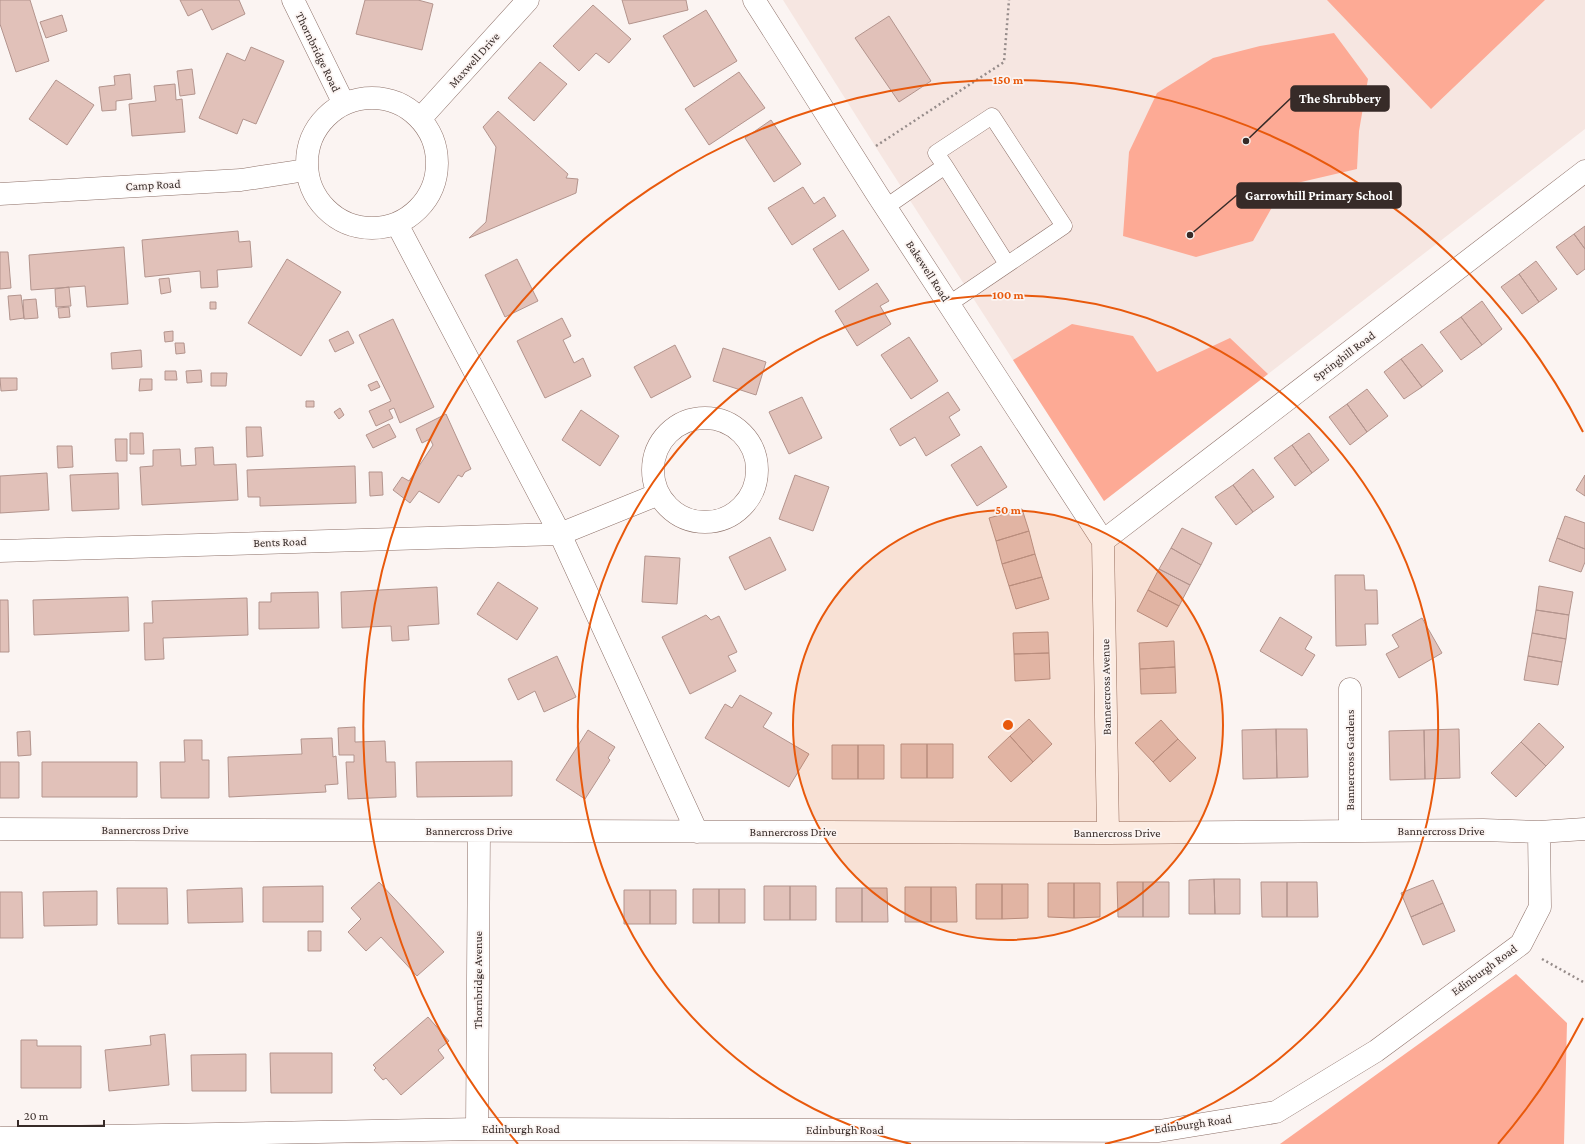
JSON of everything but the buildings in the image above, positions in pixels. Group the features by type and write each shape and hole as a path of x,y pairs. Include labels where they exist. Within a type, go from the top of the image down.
{"street":[{"name":"Thornbridge Road","path":"293,0 344,104"},
{"name":"Maxwell Drive","path":"420,119 528,0"},
{"name":"Bakewell Road","path":"754,0 855,159 1103,541"},
{"path":"364,98 385,99 404,106 420,119 431,136 437,156 436,177 428,196 415,212 397,224 378,229 357,227 338,220 322,207 312,190 306,170 307,150 314,131 327,115 344,104 364,98"},
{"name":"Camp Road","path":"2,188 242,180 306,170"},
{"name":"Springhill Road","path":"1103,541 1585,171"},
{"path":"397,224 560,534 697,832"},
{"path":"701,418 718,419 733,426 746,437 754,452 758,469 755,486 747,502 734,514 718,521 701,522 684,518 669,508 659,494 653,478 654,461 660,445 670,432 684,422 701,418"},
{"path":"560,534 659,494"},
{"name":"Bents Road","path":"0,551 560,534"},
{"name":"Bannercross Avenue","path":"1103,541 1108,833"},
{"name":"Bannercross Gardens","path":"1350,689 1350,831"},
{"name":"Bannercross Drive","path":"0,829 1108,833 1483,830 1539,832 1585,829"},
{"name":"Thornbridge Avenue","path":"477,1129 479,831"},
{"name":"Edinburgh Road","path":"0,1138 477,1129 1159,1130 1276,1112 1376,1051 1521,944 1540,907 1539,832"}],"lane":[{"path":"949,304 1064,226 992,116 936,153 1007,264"},
{"path":"886,207 945,166"}],"path":[{"path":"855,159 1004,62 1009,0"},
{"path":"1518,945 1585,983"}],"shaded area":[{"path":"783,0 1585,0 1585,129 1104,501 882,157"},
{"path":"1327,0 1545,0 1431,109"},
{"path":"1334,33 1368,79 1359,131 1357,169 1284,186 1253,241 1196,257 1123,236 1129,152 1157,93 1213,58 1260,46"},
{"path":"1072,324 1133,336 1157,372 1230,338 1268,374 1104,501 1013,360"},
{"path":"1516,974 1567,1023 1564,1144 1280,1144"}],"place":[{"name":"The Shrubbery","path":"1246,141"},
{"name":"Garrowhill Primary School","path":"1190,235"}]}
